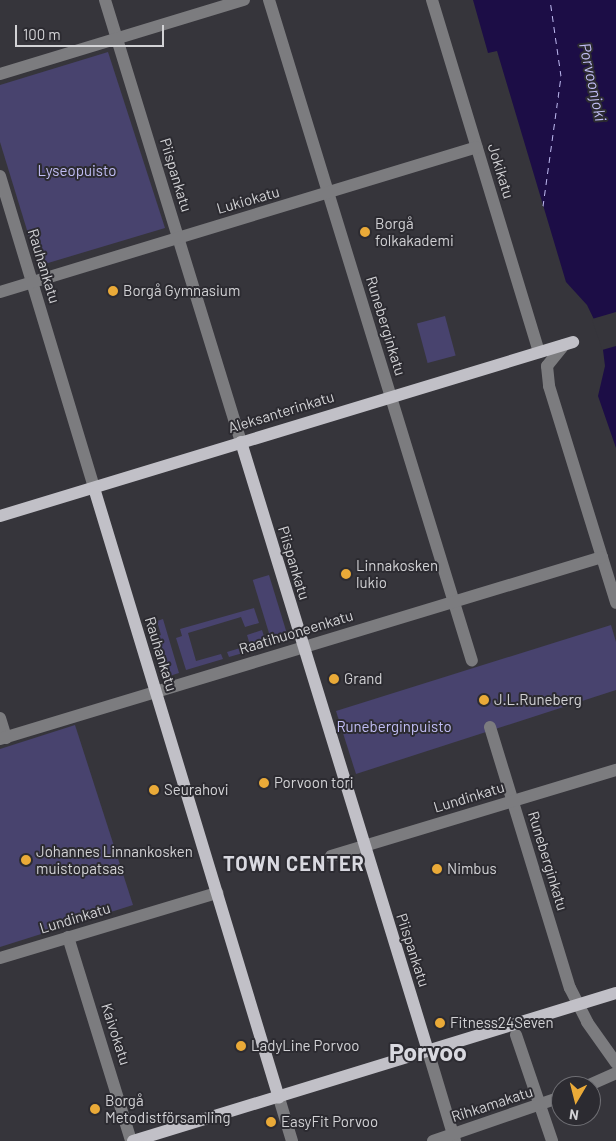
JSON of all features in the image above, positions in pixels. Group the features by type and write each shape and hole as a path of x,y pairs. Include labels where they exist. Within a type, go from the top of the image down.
{"main road":[{"name":"Aleksanterinkatu","path":"0,516 568,343"},
{"name":"Piispankatu","path":"241,442 428,1052"},
{"name":"Rauhankatu","path":"94,488 279,1098"},
{"path":"132,1141 279,1098 616,993"}],"street":[{"name":"Piispankatu","path":"105,0 241,442"},
{"path":"0,74 118,40 244,0"},
{"name":"Runeberginkatu","path":"269,0 472,662"},
{"name":"Jokikatu","path":"432,0 539,352"},
{"name":"Lukiokatu","path":"0,292 476,147"},
{"name":"Rauhankatu","path":"0,176 94,488"},
{"path":"568,343 547,366 549,386 616,603"},
{"name":"Raatihuoneenkatu","path":"3,738 302,646 602,557"},
{"path":"0,718 3,738"},
{"name":"Runeberginkatu","path":"490,727 577,1004 616,1062"},
{"name":"Lundinkatu","path":"331,856 616,770"},
{"name":"Lundinkatu","path":"0,958 217,893"},
{"name":"Kaivokatu","path":"68,937 132,1141"},
{"path":"516,1035 552,1141"},
{"name":"Piispankatu","path":"428,1052 454,1138"},
{"path":"601,1080 616,1073"},
{"name":"Rauhankatu","path":"279,1098 292,1141"},
{"name":"Rihkamakatu","path":"433,1141 454,1138 551,1101"}],"green space":[{"name":"Lyseopuisto","path":"108,52 165,228 38,266 0,142 0,85"},
{"path":"445,316 456,356 428,363 417,324"},
{"path":"269,575 289,639 272,644 253,580"},
{"path":"254,608 259,623 245,627 241,617 188,633 196,661 221,654 223,659 186,670 176,638 182,636 180,629"},
{"path":"163,619 179,673 163,678 151,638 161,635 157,621"},
{"name":"Runeberginpuisto","path":"611,625 616,642 616,690 356,774 336,711"},
{"path":"262,630 267,646 229,657 227,652 250,645 247,635"},
{"path":"75,725 133,905 0,947 0,749"}],"water":[{"name":"Porvoonjoki","path":"473,0 616,0 616,448 598,396 605,366 601,334 587,305 566,282 497,51 488,53"}],"pier":[{"path":"616,312 616,346 602,350 592,319"}],"ferry route":[{"path":"543,206 561,76 550,0"}],"place":[{"name":"Borgå folkakademi","path":"365,232"},
{"name":"Borgå Gymnasium","path":"113,291"},
{"name":"Linnakosken lukio","path":"346,574"},
{"name":"Grand","path":"334,679"},
{"name":"J.L.Runeberg","path":"484,700"},
{"name":"Porvoon tori","path":"264,783"},
{"name":"Seurahovi","path":"154,790"},
{"name":"Johannes Linnankosken muistopatsas","path":"26,860"},
{"name":"Nimbus","path":"437,869"},
{"name":"Fitness24Seven","path":"440,1023"},
{"name":"LadyLine Porvoo","path":"241,1046"},
{"name":"Borgå Metodistförsamling","path":"95,1109"},
{"name":"EasyFit Porvoo","path":"271,1122"}],"district":[{"name":"TOWN CENTER","path":"294,863"},
{"name":"Porvoo","path":"428,1051"}]}
